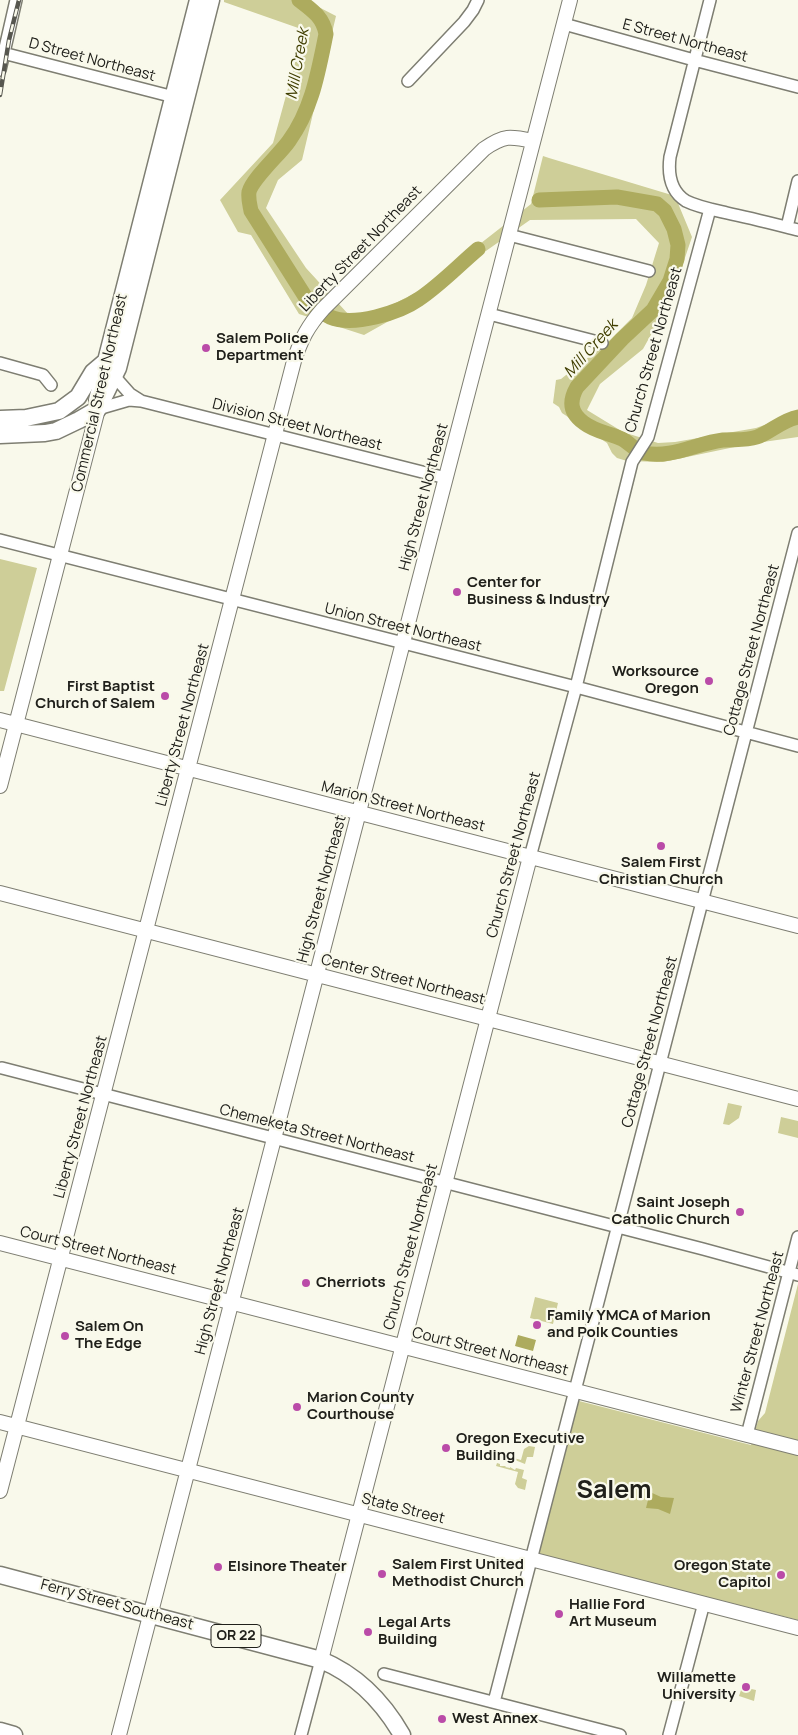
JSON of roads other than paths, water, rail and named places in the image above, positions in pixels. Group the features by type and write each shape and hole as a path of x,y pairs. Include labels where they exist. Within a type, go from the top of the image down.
{"highway":[{"name":"Commercial Street Northeast","path":"106,361 174,97 204,2"},
{"name":"Commercial Street Northeast","path":"98,409 118,368 149,249 204,2"},
{"path":"0,419 26,418 58,410 78,397 93,372 106,361"},
{"path":"0,435 36,434 56,431 98,409"},
{"name":"Ferry Street Southeast","path":"0,1575 321,1660"},
{"name":"OR 22","path":"321,1660 339,1668 360,1683 390,1715 402,1735"},
{"path":"0,1731 14,1735"}],"main road":[{"name":"High Street Northeast","path":"119,1735 570,0"},
{"name":"Liberty Street Northeast","path":"0,1491 301,340 313,321 334,298 484,149 496,140 503,138 511,137 533,141"},
{"name":"Commercial Street Northeast","path":"0,786 98,409 96,400 106,361"},
{"name":"Marion Street Northeast","path":"0,720 798,926"},
{"name":"Church Street Northeast","path":"321,1660 530,857"},
{"name":"Center Street Northeast","path":"0,893 798,1099"},
{"name":"Court Street Northeast","path":"0,1242 798,1448"},
{"path":"199,1294 227,1320"},
{"name":"State Street","path":"0,1422 798,1628"}],"street":[{"path":"0,70 16,0"},
{"path":"408,81 464,22 478,0"},
{"path":"710,0 670,157 668,169 670,179 676,191 686,200 710,209 792,228 798,181"},
{"name":"E Street Northeast","path":"564,24 798,87"},
{"name":"D Street Northeast","path":"3,53 174,97"},
{"name":"Church Street Northeast","path":"530,857 576,687 632,462 648,437 710,209"},
{"path":"509,235 649,271"},
{"path":"489,314 602,343"},
{"path":"0,363 42,374 51,385"},
{"path":"114,376 130,394 141,401"},
{"path":"98,409 129,400 141,401"},
{"name":"Division Street Northeast","path":"141,401 446,478"},
{"name":"Cottage Street Northeast","path":"494,1702 798,533"},
{"name":"Union Street Northeast","path":"0,540 576,687 798,746"},
{"name":"Chemeketa Street Northeast","path":"2,1068 793,1274"},
{"name":"Winter Street Northeast","path":"747,1435 793,1274 798,1237"},
{"path":"669,1735 704,1603"},
{"path":"301,1735 321,1660"},
{"path":"384,1674 620,1735"}],"waterway":[{"name":"Mill Creek","path":"299,0 320,18 325,28 326,34 317,77 309,103 297,129 285,146 255,180 249,192 249,197 251,211 308,301 324,314 340,320 376,317 400,309 427,293 478,249"},
{"name":"Mill Creek","path":"539,200 617,197 657,204 665,211 674,229 678,245 677,259 670,281 653,310 622,339 577,387 572,406 579,419 593,428 622,439 641,452 664,454 723,440 753,438 798,417"}],"railway":[{"path":"0,95 9,40 19,0"}],"place":[{"name":"Salem Police Department","path":"206,348"},
{"name":"Center for Business & Industry","path":"457,592"},
{"name":"Worksource Oregon","path":"709,681"},
{"name":"First Baptist Church of Salem","path":"165,696"},
{"name":"Salem First Christian Church","path":"661,846"},
{"name":"Saint Joseph Catholic Church","path":"740,1212"},
{"name":"Cherriots","path":"306,1283"},
{"name":"Family YMCA of Marion and Polk Counties","path":"537,1325"},
{"name":"Salem On The Edge","path":"65,1336"},
{"name":"Marion County Courthouse","path":"297,1407"},
{"name":"Oregon Executive Building","path":"446,1448"},
{"name":"Elsinore Theater","path":"218,1567"},
{"name":"Salem First United Methodist Church","path":"382,1574"},
{"name":"Oregon State Capitol","path":"781,1575"},
{"name":"Hallie Ford Art Museum","path":"559,1614"},
{"name":"Legal Arts Building","path":"368,1632"},
{"name":"Willamette University","path":"746,1687"},
{"name":"West Annex","path":"442,1719"}],"district":[{"name":"Salem","path":"614,1491"}]}
